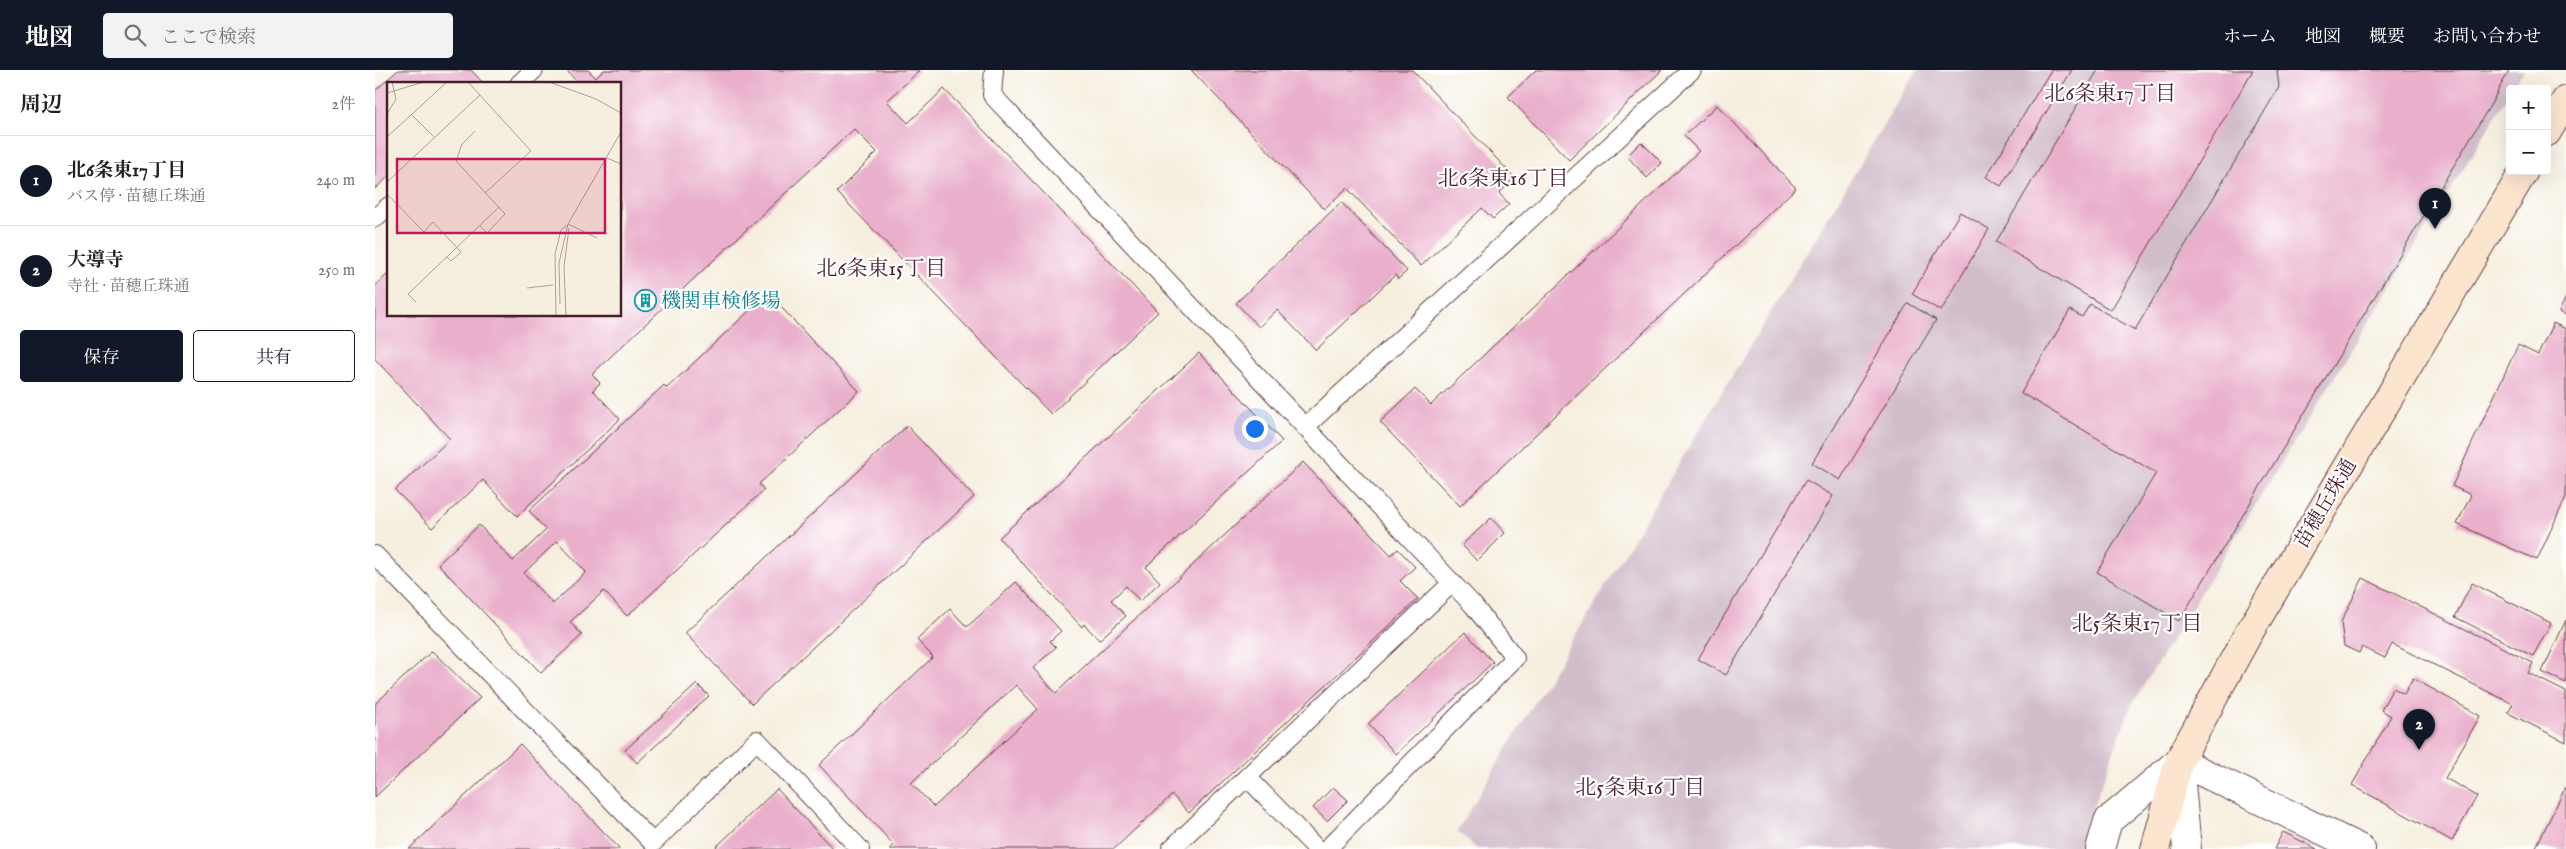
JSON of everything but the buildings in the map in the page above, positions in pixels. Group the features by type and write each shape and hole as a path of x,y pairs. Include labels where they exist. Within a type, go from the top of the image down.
{"street":[{"path":"2548,130 2566,100"},
{"name":"苗穂丘珠通","path":"2155,849 2179,761 2247,636 2522,175"},
{"path":"2100,849 2108,821 2179,761"},
{"path":"2179,761 2187,849"},
{"path":"2179,761 2361,849"}],"lane":[{"path":"521,82 534,70"},
{"path":"994,70 992,95 1473,605 1515,658 1327,849"},
{"path":"1305,427 1693,70"},
{"path":"375,218 387,208"},
{"path":"375,555 653,843 757,740 860,849"},
{"path":"1171,849 1451,583"},
{"path":"1247,777 1317,849"}],"shaded area":[{"path":"1917,70 2524,70 2515,85 2506,85 2506,99 2131,706 2077,849 1477,849 1457,831"}],"place":[{"name":"北6条東17丁目","path":"2435,229"},
{"name":"機関車検修場","path":"645,301"},
{"name":"大導寺","path":"2419,750"}],"district":[{"name":"北6条東17丁目","path":"2110,94"},
{"name":"北6条東16丁目","path":"1503,179"},
{"name":"北6条東15丁目","path":"881,269"},
{"name":"北5条東17丁目","path":"2137,624"},
{"name":"北5条東16丁目","path":"1640,788"}]}
